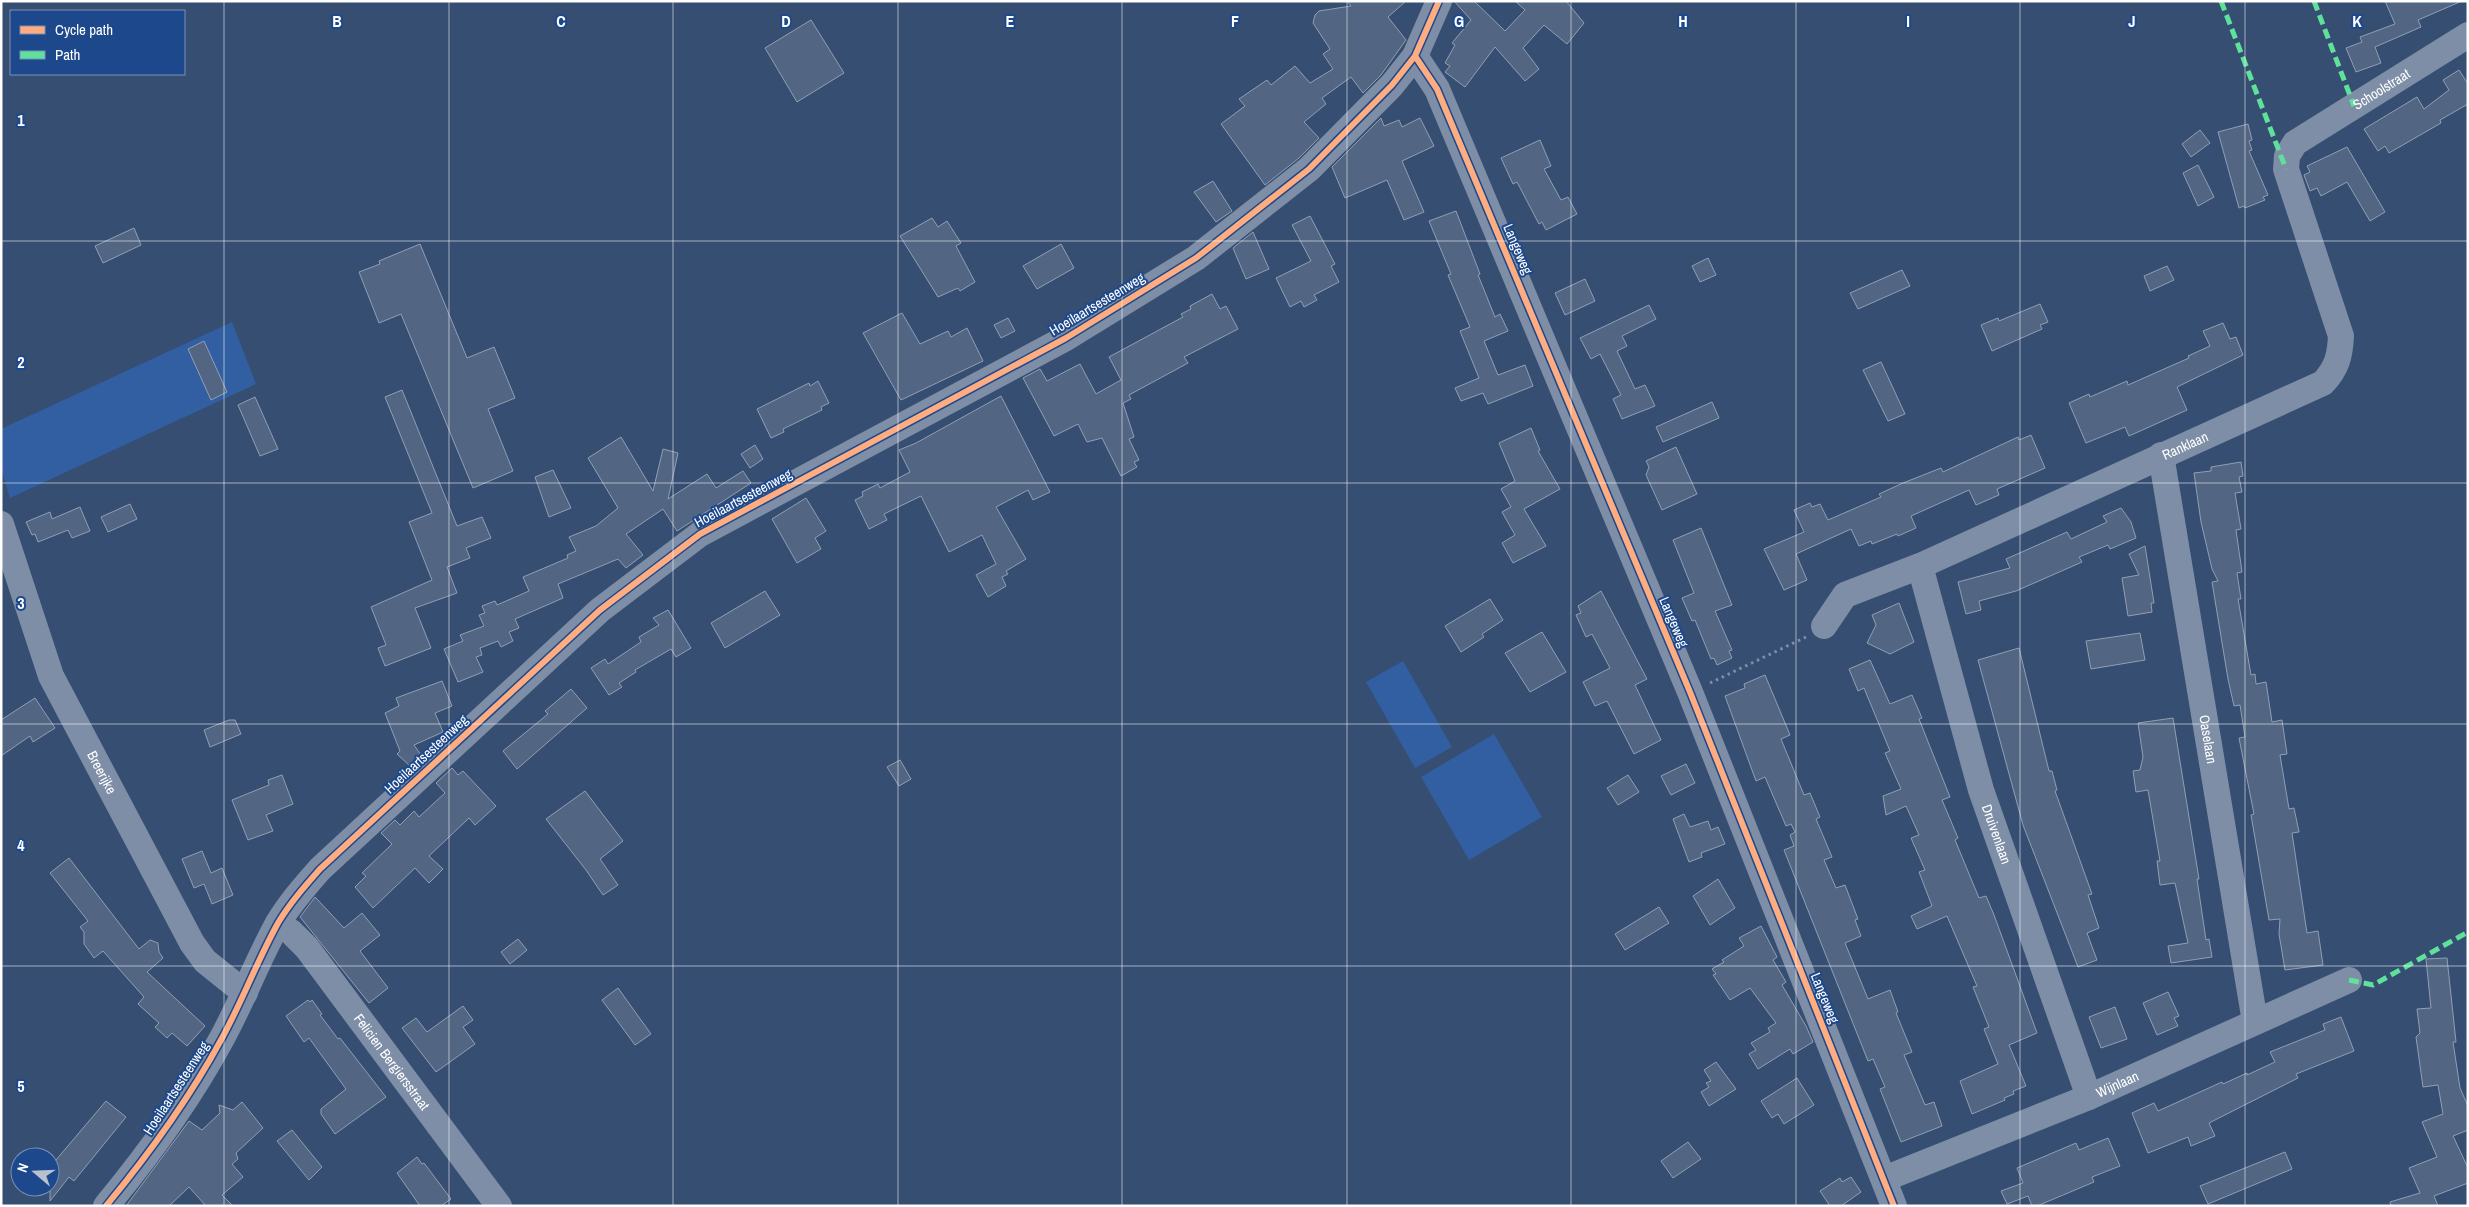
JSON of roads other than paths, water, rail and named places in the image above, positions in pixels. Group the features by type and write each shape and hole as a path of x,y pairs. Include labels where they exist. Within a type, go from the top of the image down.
{"street":[{"name":"Hoeilaartsesteenweg","path":"106,1206 188,1096 221,1040 278,924 299,892 320,869 600,610 700,534 1066,338 1196,258 1309,169 1392,85 1415,56 1439,1"},
{"name":"Schoolstraat","path":"2295,143 2468,35"},
{"name":"Langeweg","path":"1415,56 1437,89 1690,692 1894,1206"},
{"name":"Ranklaan","path":"1824,626 1846,595 1920,566 2323,383 2334,371 2340,354 2341,336 2286,169 2287,156 2295,143"},
{"name":"Oaselaan","path":"2161,455 2255,1022"},
{"name":"Breerijke","path":"1,524 56,685 195,948 205,961 245,994"},
{"name":"Druivenlaan","path":"1920,566 1981,790 2089,1097"},
{"name":"Felicien Bergiersstraat","path":"278,924 291,932 307,948 499,1206"},
{"name":"Wijnlaan","path":"1884,1179 2089,1097 2349,980"}]}
